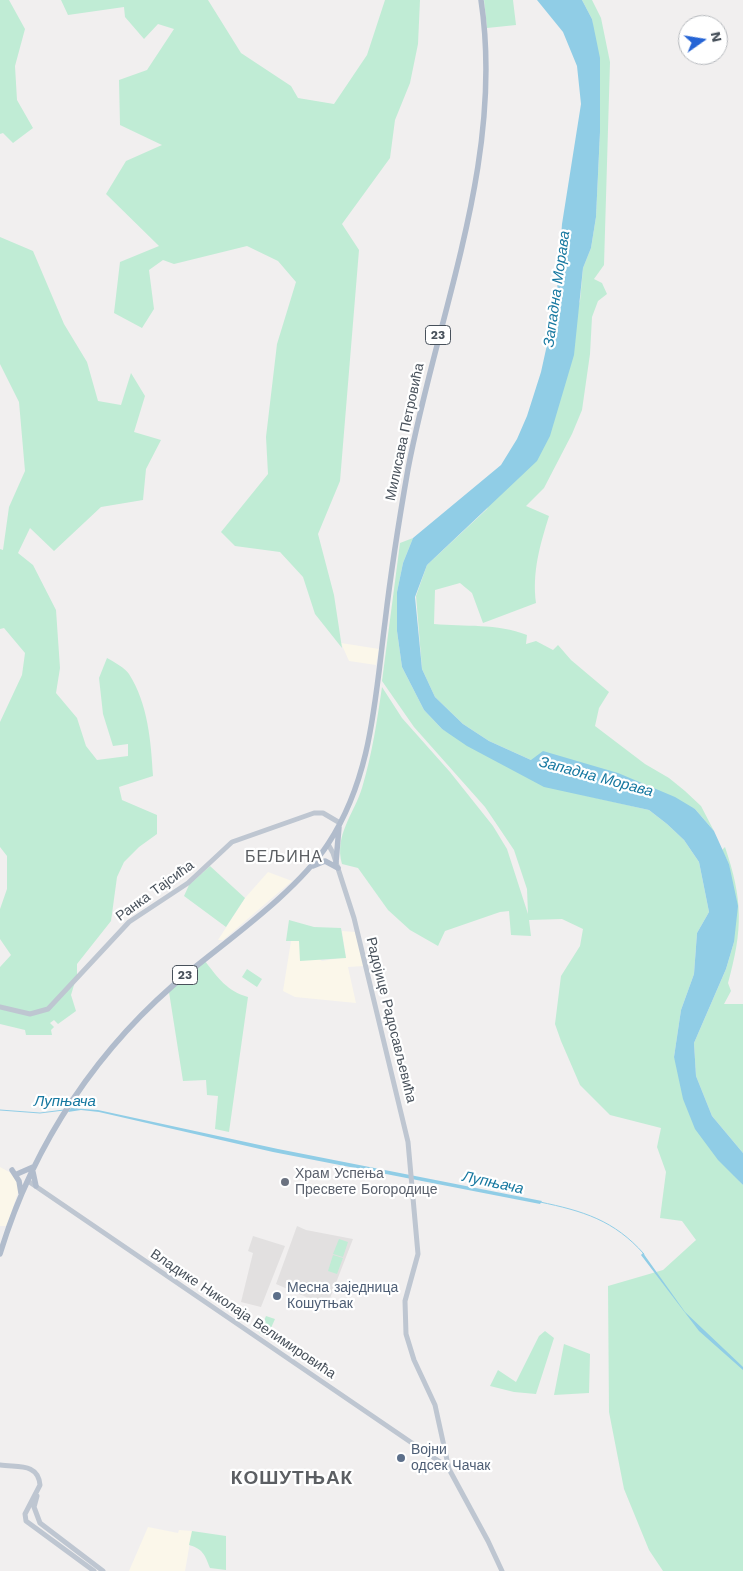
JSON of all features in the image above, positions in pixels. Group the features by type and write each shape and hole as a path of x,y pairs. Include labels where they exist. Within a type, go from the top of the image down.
{"main road":[{"name":"Милисава Петровића","path":"340,825 359,782 370,737 394,555 412,449 474,191 480,155 486,75 485,31 481,0"},
{"name":"23","path":"0,1254 22,1192 33,1169 69,1106 98,1066 143,1014 282,894 307,870 328,844 340,825"},
{"path":"307,870 325,861 337,865 340,825"},
{"path":"33,1169 35,1185 22,1192 15,1172 33,1169"}],"street":[{"name":"Ранка Тајсића","path":"0,1008 30,1014 48,1009 129,922 188,883 232,842 314,813 323,813 340,825"},
{"name":"Радојице Радосављевића","path":"328,844 337,865 354,918 399,1101 411,1172 418,1257 405,1300 405,1330 414,1360 436,1405 447,1463 502,1571"},
{"name":"Владике Николаја Велимировића","path":"28,1180 431,1456 440,1462 447,1463"},
{"path":"0,1466 31,1468 37,1474 40,1485 34,1507 40,1523 103,1571"},
{"path":"38,1491 25,1514 28,1522 94,1571"}],"shaded area":[{"path":"341,643 379,649 376,665 349,661"},
{"path":"268,872 292,881 223,940 218,940 245,898"},
{"path":"342,931 355,932 364,966 348,967 356,1003 295,997 283,991 291,941 299,941 322,961 346,957"},
{"path":"0,1167 11,1173 18,1183 19,1189 7,1226 0,1226"},
{"path":"297,1226 306,1230 353,1239 327,1306 276,1284"},
{"path":"253,1236 285,1246 261,1307 241,1302 253,1253 248,1251"},
{"path":"148,1527 178,1533 179,1530 192,1531 185,1571 129,1571"}],"green space":[{"path":"0,0 9,0 25,29 15,66 17,100 33,128 13,143 3,133 0,134"},
{"path":"61,0 208,0 241,53 291,86 298,98 334,104 367,55 385,0 420,0 418,44 410,83 395,120 390,158 342,224 359,250 340,481 318,534 334,595 342,648 315,614 303,577 280,552 235,546 221,532 268,474 266,437 277,344 296,282 278,261 247,246 174,264 163,260 149,270 154,309 142,328 114,313 120,262 159,246 106,194 126,161 162,145 120,125 119,80 147,70 174,29 158,24 144,39 125,17 124,7 68,15"},
{"path":"484,0 513,0 516,25 487,28"},
{"path":"582,0 592,0 601,18 610,62 604,265 594,279 602,283 607,294 598,301 592,317 590,354 582,410 572,434 544,488 526,506 549,516 536,569 536,603 483,623 472,593 460,583 435,590 434,624 481,626 516,631 527,635 526,644 536,641 553,650 558,645 571,660 609,692 599,708 595,726 645,764 669,778 685,791 701,806 714,831 695,809 531,760 489,741 463,724 435,697 422,669 416,596 427,565 487,509 580,301 583,268 591,248 596,217 600,132 599,83 592,19"},
{"path":"0,237 33,251 64,324 87,362 98,401 121,405 131,373 145,396 134,432 161,440 146,469 143,500 101,507 54,551 30,528 18,553 33,565 56,610 60,668 56,693 77,718 86,746 97,760 128,756 128,744 113,746 103,714 99,678 107,658 129,674 144,710 151,750 153,776 119,787 122,800 157,815 157,834 139,847 124,862 117,877 111,921 77,964 77,975 71,995 76,1011 58,1024 54,1020 50,1023 54,1027 51,1030 52,1035 26,1035 25,1030 0,1024 0,967 11,955 0,939 0,909 7,889 7,856 0,847 0,722 22,675 25,653 4,628 0,629 0,549 3,550 9,507 25,471 19,402 0,364"},
{"path":"413,538 403,563 397,592 397,631 402,667 424,710 442,729 544,786 649,810 684,840 699,862 709,912 697,933 694,974 681,1010 674,1057 732,1173 743,1185 743,1571 663,1571 649,1550 624,1489 609,1412 608,1286 663,1270 696,1240 682,1221 660,1218 666,1172 657,1147 661,1128 610,1115 580,1085 561,1041 555,1024 561,976 580,946 583,929 562,919 529,920 531,936 511,935 509,911 500,912 445,931 438,946 410,930 388,910 358,868 342,864 340,853 343,834 359,798 366,776 382,687 402,718 450,772 493,826 507,849 528,914 527,889 514,850 485,807 414,727 382,681 400,543"},
{"path":"725,847 735,883 739,915 736,946 728,983 731,991 724,1004 743,1004 743,1153 712,1116 696,1076 694,1043 726,969 734,942 729,864 722,850"},
{"path":"210,866 245,898 226,927 184,896 189,885"},
{"path":"289,920 314,927 341,928 346,958 300,961 299,941 286,941"},
{"path":"205,961 229,987 248,997 229,1132 215,1129 218,1096 207,1095 206,1080 183,1081 169,992"},
{"path":"247,969 262,979 257,987 242,977"},
{"path":"339,1239 348,1242 343,1257 333,1254"},
{"path":"333,1255 343,1258 337,1274 328,1271"},
{"path":"266,1316 275,1319 267,1337 259,1333"},
{"path":"545,1331 554,1338 536,1394 514,1392 490,1386 498,1370 516,1382 539,1336"},
{"path":"564,1344 590,1354 589,1393 554,1395"},
{"path":"192,1531 226,1536 226,1570 210,1568 203,1553 189,1545"}],"water":[{"name":"Западна Морава","path":"537,0 582,0 592,19 600,58 600,132 596,217 591,248 583,268 574,355 550,436 537,461 427,565 415,597 422,669 435,697 463,724 489,741 531,760 543,751 618,773 675,797 695,809 714,831 729,864 738,906 734,942 726,969 694,1043 696,1076 712,1116 743,1153 743,1185 718,1160 695,1129 683,1099 674,1057 681,1010 694,974 697,933 709,912 699,862 684,840 649,810 544,787 467,746 442,729 424,710 402,667 397,631 397,592 403,563 413,538 501,465 517,439 527,416 541,372 556,304 562,224 581,104 577,66 563,32"},
{"path":"71,1108 98,1110 278,1149 542,1201 540,1204 273,1152 99,1112 81,1110 68,1112"},
{"path":"643,1253 685,1312 743,1367 743,1370 699,1331 641,1255"}],"waterway":[{"name":"Лупњача","path":"0,1110 40,1113 64,1110"},
{"name":"Лупњача","path":"540,1202 584,1213 597,1219 621,1233 644,1254"}],"place":[{"name":"Храм Успења Пресвете Богородице","path":"285,1182"},
{"name":"Месна заједница Кошутњак","path":"277,1296"},
{"name":"Војни одсек Чачак","path":"401,1458"}],"district":[{"name":"БЕЉИНА","path":"284,857"},
{"name":"КОШУТЊАК","path":"292,1478"}]}
